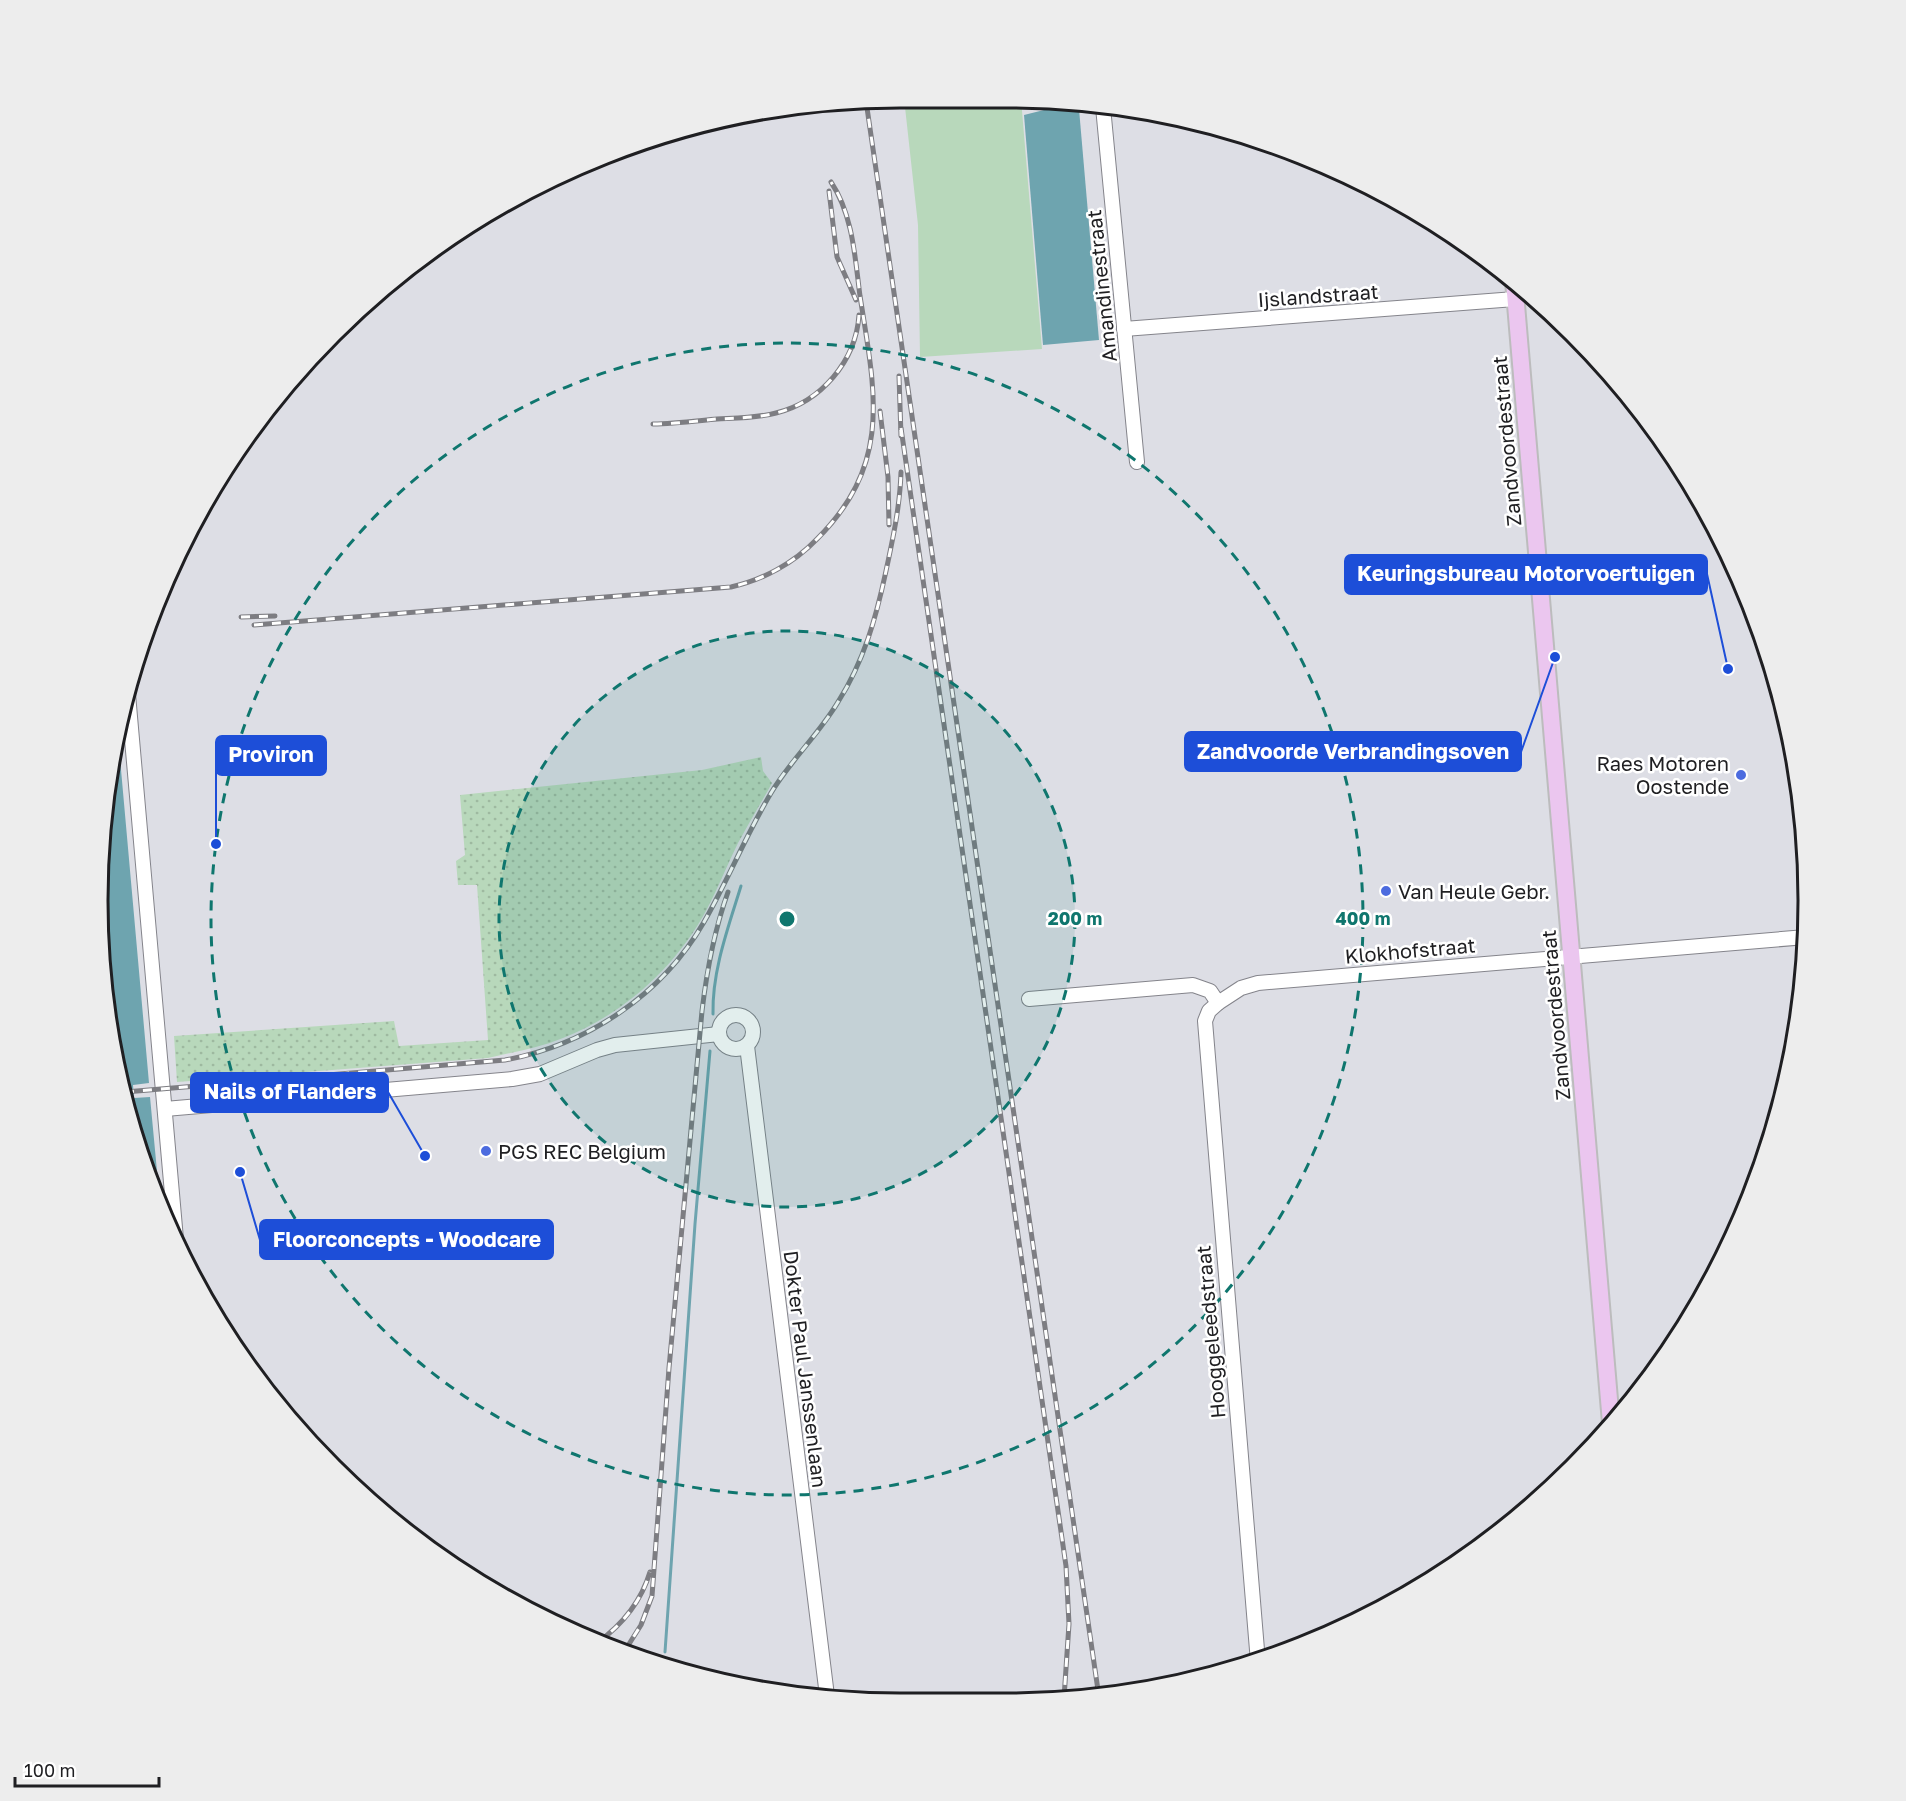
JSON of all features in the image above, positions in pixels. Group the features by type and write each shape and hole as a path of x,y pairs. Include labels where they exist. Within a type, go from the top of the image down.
{"main road":[{"name":"Zandvoordestraat","path":"1515,294 1610,1412"}],"street":[{"name":"Amandinestraat","path":"1104,114 1137,462"},
{"name":"Ijslandstraat","path":"1124,329 1515,299"},
{"path":"130,716 174,1217"},
{"name":"Klokhofstraat","path":"1218,1003 1240,988 1258,982 1797,938"},
{"path":"1029,999 1193,985 1210,991 1218,1003"},
{"name":"Hooggeleedstraat","path":"1218,1003 1209,1011 1205,1021 1257,1652"},
{"name":"Dokter Paul Janssenlaan","path":"719,1034 726,1017 740,1015 752,1024 754,1032 747,1046 826,1689"},
{"path":"165,1109 512,1079 540,1074 597,1050 615,1045 719,1034 722,1043 730,1048 739,1049 747,1046"}],"green space":[{"path":"905,108 1022,109 1042,349 920,357 918,225"},
{"path":"761,757 763,771 772,783 738,843 711,901 694,930 664,969 627,1002 607,1016 563,1038 526,1050 488,1058 177,1082 174,1036 394,1021 399,1046 488,1040 477,885 458,885 456,861 465,855 460,795 702,770"}],"water":[{"path":"1046,110 1079,112 1099,340 1043,345 1024,115"},
{"path":"120,763 149,1083 133,1085 134,1098 150,1097 157,1175 135,1106 123,1055 110,952 108,900 110,849"}],"waterway":[{"path":"713,1014 718,966 741,886"},
{"path":"665,1652 695,1224 710,1051"}],"railway":[{"path":"867,109 1098,1687"},
{"path":"254,625 731,587 766,575 798,556 817,539 841,511 858,482 868,454 873,425 870,364 849,223 831,182"},
{"path":"829,191 837,257 856,300"},
{"path":"653,424 762,416 792,408 808,400 833,377 843,363 851,348 859,315"},
{"path":"899,376 901,436"},
{"path":"880,411 888,477 889,525"},
{"path":"901,428 1066,1566 1069,1624 1065,1690"},
{"path":"132,1091 505,1060 535,1053 593,1029 620,1013 644,994 667,972 687,948 704,922 771,793 830,714 855,671 868,639 882,588 896,522 901,472"},
{"path":"241,617 275,616"},
{"path":"629,1645 641,1625 652,1596 669,1368 702,1011 712,950 728,892"},
{"path":"606,1636 630,1612 650,1572"}],"place":[{"name":"Zandvoorde Verbrandingsoven","path":"1555,657"},
{"name":"Keuringsbureau Motorvoertuigen","path":"1728,669"},
{"name":"Raes Motoren Oostende","path":"1741,775"},
{"name":"Proviron","path":"216,844"},
{"name":"Van Heule Gebr.","path":"1386,891"},
{"name":"PGS REC Belgium","path":"486,1151"},
{"name":"Nails of Flanders","path":"425,1156"},
{"name":"Floorconcepts - Woodcare","path":"240,1172"}]}
